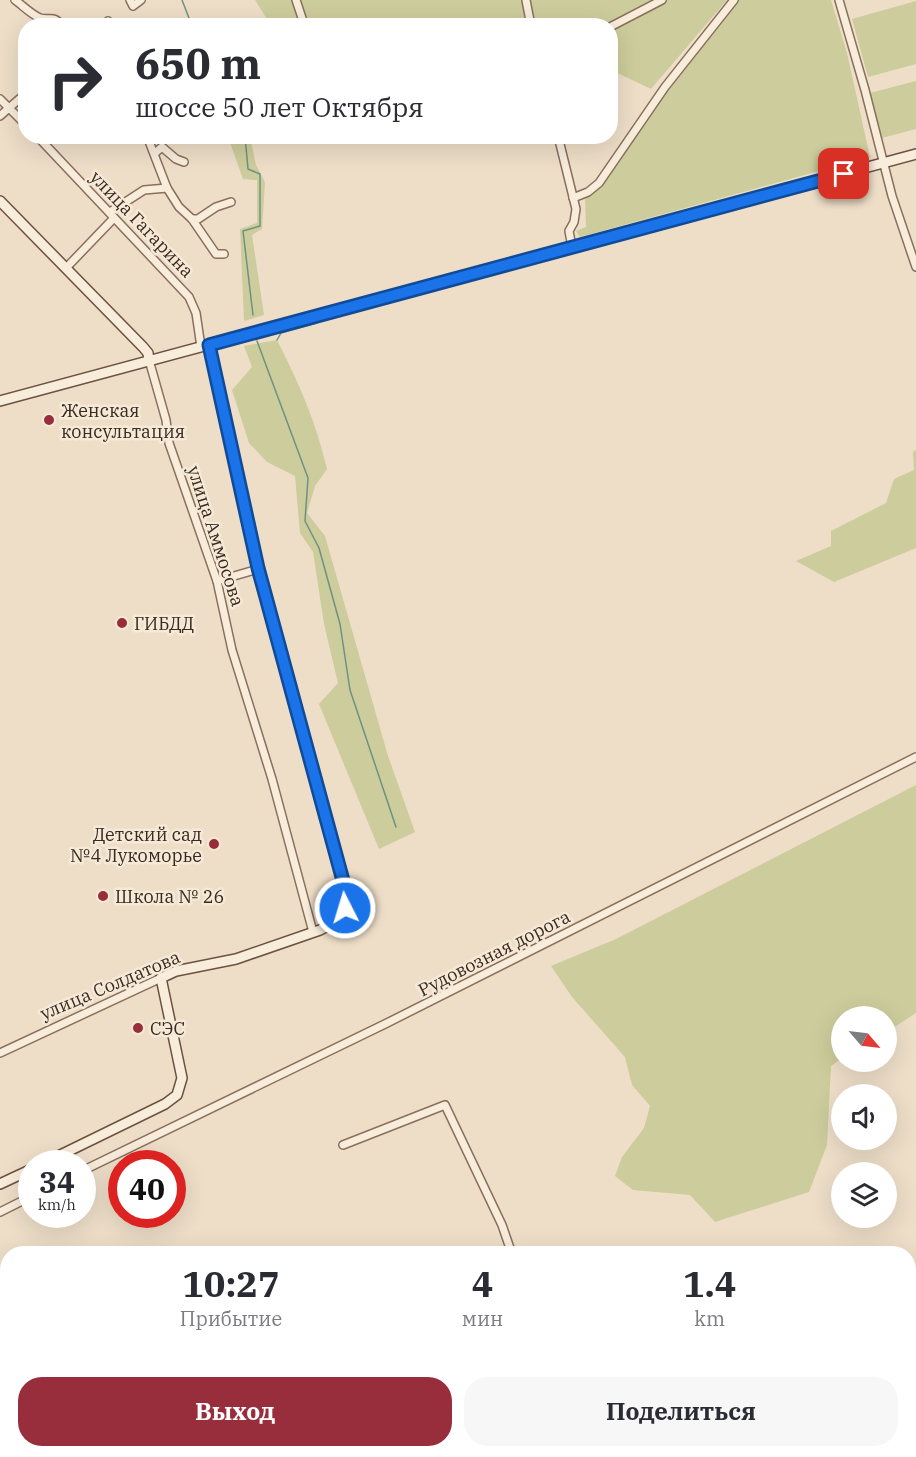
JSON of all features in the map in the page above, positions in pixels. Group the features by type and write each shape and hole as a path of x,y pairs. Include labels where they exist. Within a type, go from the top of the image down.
{"street":[{"path":"15,0 40,18"},
{"path":"130,0 133,6 141,0"},
{"path":"297,0 302,18"},
{"path":"526,0 529,18"},
{"path":"618,23 662,0"},
{"path":"573,198 588,192 599,183 665,87 734,0"},
{"path":"839,0 865,90 882,164 916,267"},
{"path":"0,99 18,117"},
{"path":"0,116 18,100"},
{"name":"улица Гагарина","path":"44,144 189,297 196,313 258,568 345,888 345,908 337,921"},
{"path":"151,144 168,188 179,207 192,219 216,254 224,254"},
{"path":"560,144 576,209 576,217 569,231 573,247"},
{"path":"155,153 162,147 176,159 184,162"},
{"path":"0,401 916,154"},
{"path":"66,268 112,215 144,190 168,188"},
{"name":"улица Аммосова","path":"0,201 148,353 166,420 169,443 217,581 233,655 272,779 313,932"},
{"path":"192,219 198,219 216,207 231,202"},
{"path":"217,581 258,568"},
{"name":"Рудовозная дорога","path":"96,1165 386,1024 916,757"},
{"name":"улица Солдатова","path":"0,1053 176,971 236,958 313,932 337,921"},
{"path":"71,1150 155,1110 177,1095 182,1078 162,978"},
{"path":"344,1145 445,1105 509,1246"},
{"path":"0,1184 18,1176"},
{"path":"0,1212 18,1203"}],"green space":[{"path":"255,0 727,0 651,89 618,73 618,18 266,18"},
{"path":"738,0 831,0 847,53 870,157 580,237 576,231 586,227 585,197 598,188 649,114"},
{"path":"916,1 916,64 868,77 852,19"},
{"path":"916,81 916,129 882,138 870,93"},
{"path":"230,144 252,144 256,165 265,182 262,229 252,235 264,315 244,321 240,229 257,223 257,180 243,179"},
{"path":"277,340 306,403 327,469 315,486 307,513 325,536 388,756 415,832 379,849 319,704 338,683 324,624 313,552 300,533 295,476 267,462 249,443 232,390 252,367 244,346"},
{"path":"916,450 916,548 834,582 796,561 831,546 831,531 886,503 894,479 914,470 913,452"},
{"path":"916,785 916,1013 897,1025 897,1006 831,1006 827,1145 809,1192 715,1222 690,1195 633,1190 615,1176 622,1157 644,1128 650,1106 632,1085 625,1057 572,997 551,966 616,939"}],"waterway":[{"path":"182,0 189,18"},
{"path":"246,144 248,169 260,174 260,226 243,231 253,315"},
{"path":"277,340 281,333 317,323"},
{"path":"257,341 308,478 305,521 319,548 340,624 350,690 396,827"}],"place":[{"name":"Женская консультация","path":"49,420"},
{"name":"ГИБДД","path":"122,623"},
{"name":"Детский сад №4 Лукоморье","path":"214,844"},
{"name":"Школа № 26","path":"103,896"},
{"name":"СЭС","path":"138,1028"}],"route":[{"path":"345,908 345,888 258,568 209,345 844,174"}]}
